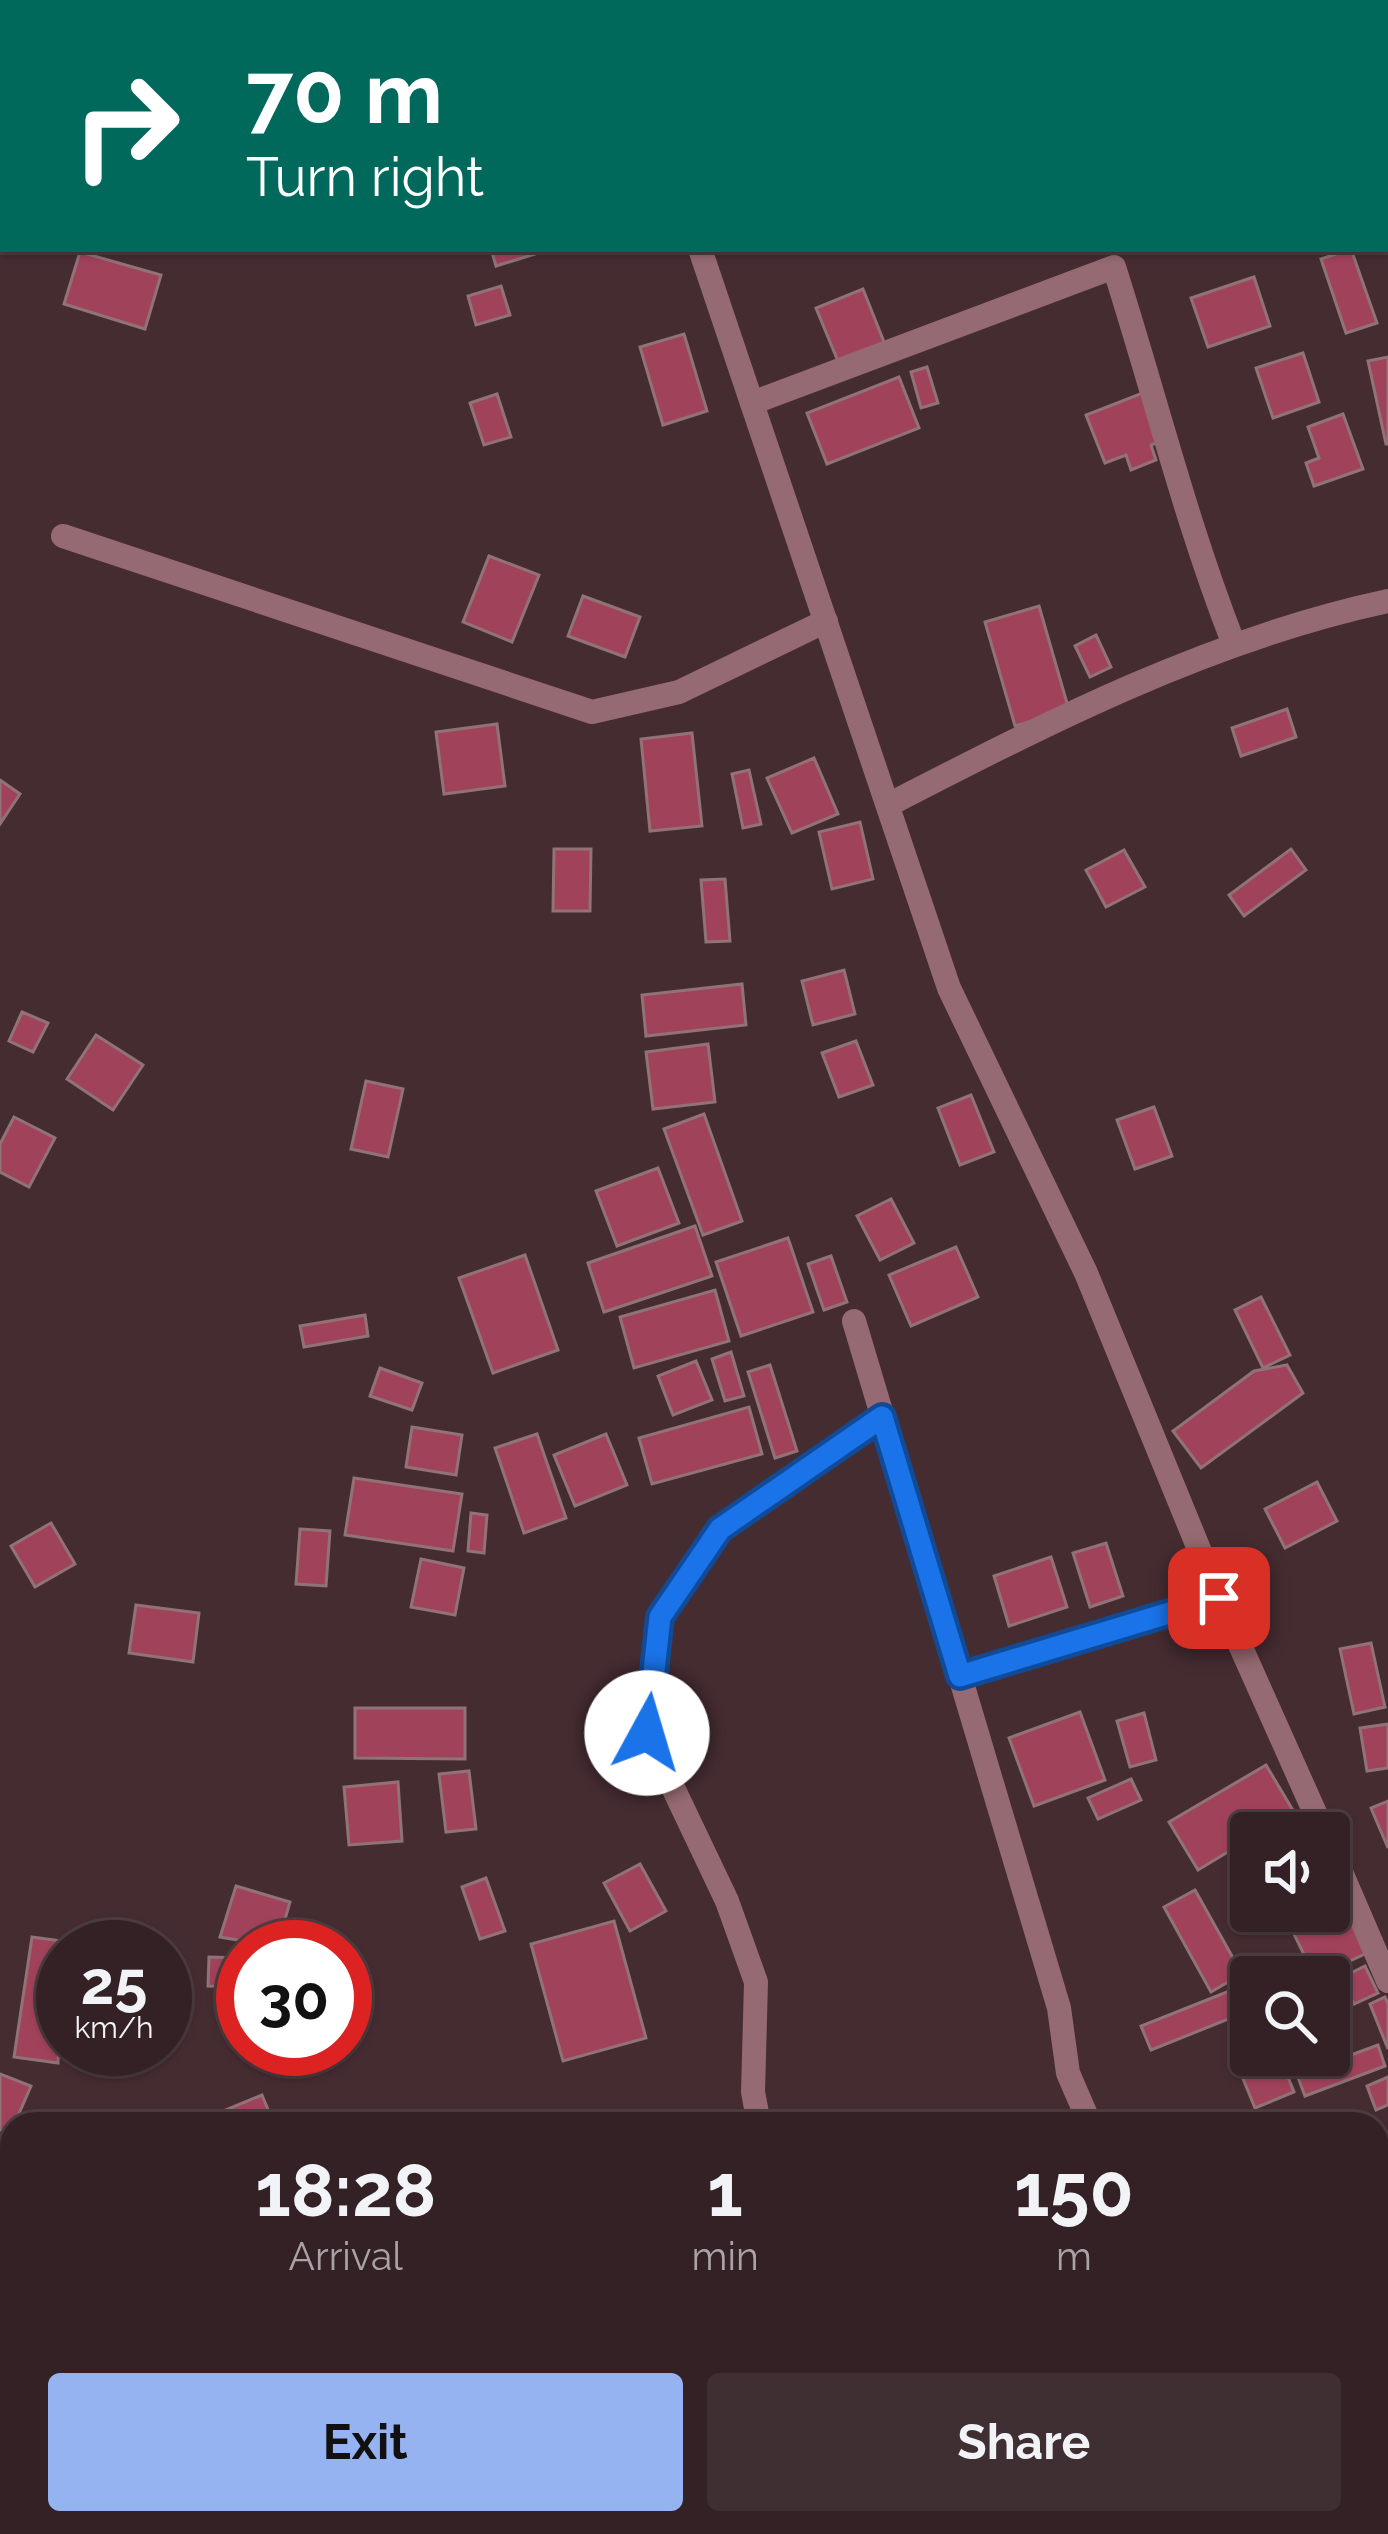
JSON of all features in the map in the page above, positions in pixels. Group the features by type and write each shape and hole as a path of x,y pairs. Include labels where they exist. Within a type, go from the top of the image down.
{"street":[{"path":"701,252 949,988 1086,1273 1219,1598 1315,1812"},
{"path":"752,403 1114,266 1165,426 1192,536 1233,642"},
{"path":"63,536 592,712 679,692 826,621"},
{"path":"887,805 1040,726 1233,642 1312,616 1388,602"},
{"path":"854,1321 1059,2008 1068,2072 1085,2112"},
{"path":"757,2112 753,2092 756,1982 727,1901 647,1733 660,1617 720,1529 882,1417"},
{"path":"960,1676 1219,1598"},
{"path":"1350,1893 1388,1981"}],"building":[{"path":"80,252 161,275 145,329 64,304"},
{"path":"492,252 535,254 496,266"},
{"path":"1352,252 1377,323 1346,333 1321,259"},
{"path":"1254,277 1270,326 1208,347 1191,298"},
{"path":"501,286 510,315 476,325 468,296"},
{"path":"863,289 886,347 840,366 816,308"},
{"path":"684,334 707,411 663,425 640,347"},
{"path":"1303,353 1319,402 1273,418 1256,368"},
{"path":"1388,357 1388,444 1386,444 1368,361"},
{"path":"927,367 938,403 921,408 911,372"},
{"path":"899,377 919,428 827,464 807,413"},
{"path":"1153,389 1171,437 1151,445 1156,460 1131,470 1126,455 1105,463 1086,415"},
{"path":"497,394 511,437 484,445 470,403"},
{"path":"1343,414 1363,469 1314,486 1306,463 1319,458 1308,427"},
{"path":"489,556 539,575 512,642 463,622"},
{"path":"583,596 640,617 625,657 568,636"},
{"path":"1039,606 1069,710 1015,726 985,622"},
{"path":"1096,635 1111,667 1090,677 1075,646"},
{"path":"1287,709 1296,737 1241,756 1232,728"},
{"path":"497,724 505,786 444,794 436,732"},
{"path":"692,733 702,826 650,831 641,739"},
{"path":"814,758 838,814 792,833 767,778"},
{"path":"749,770 761,824 743,828 732,774"},
{"path":"0,780 20,794 0,824"},
{"path":"860,822 873,879 832,889 819,832"},
{"path":"554,849 591,849 590,911 553,911"},
{"path":"1291,849 1306,870 1244,916 1229,895"},
{"path":"1124,850 1145,887 1106,907 1086,870"},
{"path":"725,879 730,941 706,942 701,880"},
{"path":"844,970 855,1014 813,1025 802,981"},
{"path":"742,984 746,1025 646,1036 642,995"},
{"path":"22,1012 48,1023 33,1052 9,1041"},
{"path":"96,1035 143,1065 113,1110 67,1079"},
{"path":"856,1041 873,1085 839,1097 822,1053"},
{"path":"708,1044 715,1102 653,1109 646,1052"},
{"path":"366,1081 403,1089 388,1157 351,1149"},
{"path":"971,1095 994,1152 960,1165 938,1108"},
{"path":"1154,1107 1172,1156 1135,1169 1117,1120"},
{"path":"704,1114 742,1221 703,1235 664,1129"},
{"path":"14,1117 55,1138 29,1187 0,1172 0,1144"},
{"path":"658,1168 679,1223 617,1246 596,1191"},
{"path":"891,1199 914,1243 880,1260 857,1216"},
{"path":"695,1226 712,1276 604,1312 588,1263"},
{"path":"788,1238 813,1312 741,1336 716,1262"},
{"path":"956,1247 978,1297 911,1326 889,1275"},
{"path":"525,1255 558,1350 493,1373 459,1278"},
{"path":"831,1256 847,1302 824,1310 808,1264"},
{"path":"715,1290 729,1341 634,1368 620,1317"},
{"path":"1261,1297 1290,1355 1263,1368 1235,1310"},
{"path":"365,1315 368,1336 304,1347 300,1326"},
{"path":"731,1352 744,1396 725,1401 712,1359"},
{"path":"696,1361 712,1400 673,1415 658,1376"},
{"path":"770,1365 797,1451 775,1458 748,1372"},
{"path":"1287,1365 1303,1393 1201,1468 1173,1431 1254,1371"},
{"path":"380,1368 422,1383 412,1410 370,1396"},
{"path":"749,1407 762,1454 652,1484 639,1438"},
{"path":"412,1427 462,1435 456,1475 406,1467"},
{"path":"537,1434 566,1518 524,1533 495,1448"},
{"path":"606,1434 627,1485 575,1506 554,1455"},
{"path":"354,1478 462,1494 453,1551 345,1535"},
{"path":"1317,1482 1337,1521 1285,1548 1265,1509"},
{"path":"471,1513 487,1515 484,1553 468,1551"},
{"path":"51,1523 75,1564 35,1587 11,1546"},
{"path":"300,1529 330,1531 326,1586 296,1584"},
{"path":"1106,1543 1123,1596 1090,1607 1073,1553"},
{"path":"1051,1557 1067,1607 1009,1626 994,1576"},
{"path":"421,1559 464,1568 455,1615 411,1607"},
{"path":"136,1605 199,1613 193,1662 129,1653"},
{"path":"1371,1643 1385,1707 1354,1714 1340,1649"},
{"path":"355,1708 465,1708 465,1759 355,1758"},
{"path":"1080,1712 1105,1780 1034,1806 1009,1738"},
{"path":"1144,1713 1156,1760 1130,1767 1117,1721"},
{"path":"1388,1724 1388,1768 1367,1771 1360,1728"},
{"path":"1266,1765 1294,1812 1230,1812 1230,1851 1198,1870 1169,1822"},
{"path":"469,1771 476,1829 446,1832 439,1774"},
{"path":"1131,1779 1141,1800 1098,1819 1088,1798"},
{"path":"398,1782 402,1841 349,1845 344,1787"},
{"path":"1388,1801 1388,1848 1371,1808"},
{"path":"640,1864 666,1911 630,1931 604,1883"},
{"path":"486,1878 505,1931 480,1939 462,1887"},
{"path":"236,1886 290,1902 285,1920 225,1920"},
{"path":"1195,1890 1232,1956 1230,1981 1211,1992 1164,1907"},
{"path":"1350,1919 1367,1953 1350,1961 1350,1956 1305,1956 1293,1932 1350,1932"},
{"path":"614,1921 646,2038 563,2061 531,1944"},
{"path":"32,1937 36,1938 36,2060 14,2057"},
{"path":"209,1957 216,1957 216,1986 208,1986"},
{"path":"1365,1966 1378,1993 1354,2004 1350,1974"},
{"path":"1230,1991 1230,2018 1151,2050 1141,2026"},
{"path":"1385,1997 1388,2004 1388,2049 1370,2004"},
{"path":"1378,2045 1385,2066 1305,2096 1297,2076 1350,2076 1350,2055"},
{"path":"0,2074 31,2086 20,2112 0,2112"},
{"path":"1242,2076 1288,2076 1294,2092 1255,2108"},
{"path":"1388,2077 1388,2105 1376,2110 1367,2086"},
{"path":"262,2095 269,2112 221,2112"}],"route":[{"path":"647,1733 660,1617 720,1529 882,1417 960,1676 1219,1598"}]}
